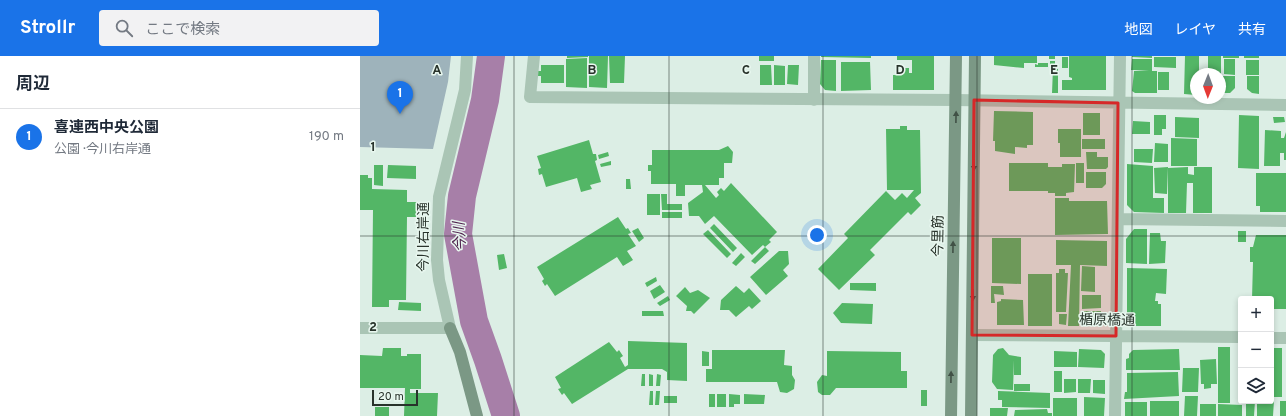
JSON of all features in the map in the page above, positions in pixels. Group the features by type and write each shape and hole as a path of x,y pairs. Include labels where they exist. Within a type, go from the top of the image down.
{"street":[{"name":"今川右岸通","path":"467,56 465,90 439,196 437,260 439,280 450,328 460,352 477,416"},
{"path":"534,56 530,97 974,100 1286,105"},
{"path":"814,56 814,100"},
{"name":"今里筋","path":"951,416 956,56"},
{"path":"971,416 975,56"},
{"path":"1115,416 1118,103 1120,56"},
{"path":"1118,219 1286,221"},
{"path":"360,328 450,328"},
{"name":"楯原橋通","path":"972,335 1238,337"},
{"path":"1274,338 1286,338"}],"highlighted area":[{"path":"974,100 1118,103 1116,336 972,335"}],"shaded area":[{"path":"360,56 451,56 448,82 433,149 360,147"}],"building":[{"path":"567,56 588,56 588,57 567,58"},
{"path":"589,56 608,56 607,88 589,87"},
{"path":"609,56 625,56 624,83 610,83"},
{"path":"759,56 774,56 774,61 759,61"},
{"path":"871,56 871,58 821,57"},
{"path":"897,56 934,56 934,90 893,90 893,75 901,75 901,68 909,68 909,73 912,73 912,60 897,60"},
{"path":"994,56 1037,56 1037,63 1024,63 1024,68 994,65"},
{"path":"1049,56 1055,56 1055,59 1049,59"},
{"path":"1069,56 1106,56 1106,90 1062,90 1062,80 1072,80 1072,78 1069,77"},
{"path":"1152,56 1152,58 1132,57"},
{"path":"1185,56 1199,56 1199,68 1190,68 1190,94 1184,94"},
{"path":"1208,56 1221,56 1221,68 1208,68"},
{"path":"1223,56 1239,56 1239,58 1223,58"},
{"path":"1244,56 1259,56 1259,58 1244,58"},
{"path":"1062,57 1068,57 1068,68 1062,68"},
{"path":"1154,57 1176,57 1176,68 1154,67"},
{"path":"587,58 587,88 566,87 566,59"},
{"path":"1132,59 1152,59 1152,71 1157,71 1157,93 1135,93 1132,91 1134,71 1149,70 1131,70"},
{"path":"1224,59 1235,59 1235,75 1226,74 1226,68 1224,68"},
{"path":"821,60 836,60 836,91 825,90 820,84"},
{"path":"1246,60 1259,60 1259,75 1246,75"},
{"path":"1050,61 1055,61 1055,66 1050,65"},
{"path":"841,62 870,62 871,90 841,91"},
{"path":"1038,63 1048,63 1048,67 1035,67 1035,64 1038,65"},
{"path":"541,65 564,65 564,83 541,83 541,76 538,76 538,71 541,71"},
{"path":"760,65 771,65 772,85 760,85"},
{"path":"774,65 785,66 785,85 774,85"},
{"path":"788,65 799,65 798,85 787,84"},
{"path":"1053,68 1058,69 1058,93 1052,93"},
{"path":"1158,72 1169,72 1169,90 1158,90"},
{"path":"1226,76 1235,76 1235,88 1230,93 1226,93"},
{"path":"1247,76 1259,76 1259,94 1252,93 1247,89"},
{"path":"994,111 1033,112 1033,145 1027,145 1027,148 1015,147 1015,154 995,151 995,141 993,141"},
{"path":"1083,113 1100,113 1100,135 1083,135"},
{"path":"1154,115 1166,115 1166,129 1162,129 1162,135 1154,135"},
{"path":"1239,115 1259,116 1259,169 1238,168"},
{"path":"1175,117 1199,118 1199,138 1175,137"},
{"path":"1273,117 1284,117 1285,122 1274,123"},
{"path":"1133,121 1150,122 1150,134 1132,134"},
{"path":"900,126 907,126 907,130 920,130 921,193 915,198 921,205 911,215 908,212 870,250 875,255 839,290 818,269 848,238 844,234 886,191 895,200 902,193 907,198 914,190 887,190 886,129 900,129"},
{"path":"1058,129 1081,129 1081,157 1060,157"},
{"path":"1265,130 1281,131 1281,138 1284,138 1286,132 1286,160 1284,160 1284,153 1280,153 1280,166 1264,166"},
{"path":"1171,138 1197,139 1197,166 1171,166"},
{"path":"1082,139 1105,139 1105,149 1082,149"},
{"path":"589,140 593,154 596,154 597,160 595,161 601,182 590,185 592,189 581,192 577,178 546,187 542,174 539,175 538,169 541,168 537,156"},
{"path":"1155,143 1168,144 1168,162 1154,162"},
{"path":"728,146 733,152 732,163 724,163 724,178 719,178 719,185 705,185 716,198 719,195 717,192 721,188 724,191 731,183 777,232 769,240 771,242 765,247 763,245 752,255 714,216 705,224 699,216 689,216 688,203 703,192 702,185 685,185 685,196 676,196 676,184 651,184 651,171 648,171 648,165 652,165 652,150 719,150"},
{"path":"1134,149 1153,149 1152,163 1134,162"},
{"path":"608,152 609,156 599,159 598,155"},
{"path":"1086,152 1097,152 1097,157 1108,157 1108,167 1106,169 1087,169"},
{"path":"611,161 611,165 601,167 600,164"},
{"path":"1009,163 1048,163 1048,167 1062,167 1062,164 1075,164 1074,192 1066,193 1066,196 1055,196 1055,193 1048,193 1048,191 1009,191"},
{"path":"1076,163 1084,163 1084,183 1076,183"},
{"path":"1127,164 1153,166 1153,198 1164,198 1164,213 1134,212 1127,205"},
{"path":"374,165 383,165 383,186 374,185"},
{"path":"388,165 416,166 416,179 387,178"},
{"path":"1168,167 1167,194 1155,193 1154,168"},
{"path":"1188,167 1188,174 1194,175 1194,167 1212,167 1212,213 1193,213 1193,183 1187,183 1186,213 1168,213 1168,168"},
{"path":"1086,172 1106,172 1106,184 1102,188 1086,188"},
{"path":"1256,173 1286,173 1286,212 1260,212 1260,206 1256,206"},
{"path":"360,175 368,175 368,178 372,178 372,189 407,190 407,202 417,202 416,217 407,217 406,300 389,300 389,307 372,307 373,210 360,210"},
{"path":"626,179 630,179 631,189 626,189"},
{"path":"647,194 660,194 660,215 647,215"},
{"path":"661,194 667,194 667,204 682,204 682,210 662,210"},
{"path":"1055,198 1069,198 1069,201 1107,201 1108,234 1055,235"},
{"path":"662,212 682,212 682,218 662,218"},
{"path":"618,217 626,229 628,228 631,233 628,234 636,246 627,251 633,260 623,266 617,257 555,296 547,284 545,286 542,281 544,279 537,267"},
{"path":"714,224 737,248 733,252 710,228"},
{"path":"638,228 644,238 639,242 632,231"},
{"path":"1134,229 1147,229 1147,264 1126,263 1126,239"},
{"path":"708,230 731,254 727,258 703,234"},
{"path":"1238,231 1246,231 1246,242 1238,242"},
{"path":"1150,233 1160,233 1161,241 1166,241 1165,263 1149,264"},
{"path":"1256,235 1286,235 1286,309 1274,309 1274,296 1252,296 1253,262 1250,262 1250,247 1253,247"},
{"path":"992,238 1021,238 1021,284 992,283"},
{"path":"1056,240 1107,241 1107,266 1080,265 1079,326 1068,326 1071,265 1056,265"},
{"path":"765,247 769,251 755,264 751,261"},
{"path":"779,251 788,251 789,264 783,270 788,276 766,295 750,277"},
{"path":"741,253 745,257 736,266 732,263"},
{"path":"504,254 507,268 499,270 497,255"},
{"path":"1082,266 1095,267 1095,292 1081,291"},
{"path":"1127,268 1167,269 1166,294 1156,293 1155,301 1158,301 1158,304 1161,304 1161,326 1132,326 1127,320"},
{"path":"1059,269 1065,269 1065,273 1068,273 1066,312 1056,312 1056,273 1059,273"},
{"path":"1028,274 1052,274 1052,326 1028,326"},
{"path":"656,277 657,281 647,287 645,283"},
{"path":"850,283 876,283 876,291 850,290"},
{"path":"660,285 665,292 654,299 650,291"},
{"path":"736,286 744,293 749,288 761,301 752,309 749,306 736,317 729,310 720,310 721,300"},
{"path":"991,286 1003,286 1004,295 994,294 995,303 991,303"},
{"path":"685,287 690,293 698,290 710,298 694,314 691,311 686,311 687,306 676,296"},
{"path":"1082,295 1101,295 1101,308 1082,309"},
{"path":"668,296 670,300 660,306 657,303"},
{"path":"1001,299 1023,300 1024,325 997,325 997,302 1001,301"},
{"path":"399,302 421,303 421,311 398,310"},
{"path":"842,303 873,304 872,324 841,323 833,313"},
{"path":"642,311 663,311 664,316 642,316"},
{"path":"1081,311 1101,311 1101,319 1098,319 1098,324 1081,324"},
{"path":"1059,314 1067,314 1066,325 1059,324"},
{"path":"628,341 687,343 687,381 667,380 667,372 662,369 628,369 572,404 564,393 562,395 558,389 561,388 555,377 609,342 617,352 619,350 623,356 620,358 625,367 628,365"},
{"path":"1218,347 1230,347 1230,403 1218,403"},
{"path":"383,348 401,348 401,356 407,356 407,354 421,354 421,389 410,389 410,393 438,393 437,416 404,416 405,388 360,388 360,355 382,356"},
{"path":"1003,348 1009,355 1021,357 1021,375 1014,375 1014,360 1013,390 997,389 992,382 993,355 998,349"},
{"path":"1274,348 1282,348 1282,397 1274,397"},
{"path":"1079,349 1101,350 1105,354 1104,368 1078,367"},
{"path":"1179,349 1180,370 1126,370 1126,359 1129,358 1129,354 1133,350"},
{"path":"712,350 785,350 784,365 792,366 792,375 795,380 794,389 787,393 780,392 777,382 706,382 706,369 712,369"},
{"path":"702,351 709,352 709,366 702,366"},
{"path":"827,351 901,352 901,371 907,371 907,388 836,388 830,395 822,395 818,392 817,382 822,375 827,376"},
{"path":"1054,351 1077,352 1077,367 1054,367"},
{"path":"1216,359 1217,384 1211,384 1211,388 1204,389 1204,384 1201,384 1200,360"},
{"path":"1183,368 1199,368 1198,392 1182,392"},
{"path":"1054,371 1062,371 1062,392 1054,392"},
{"path":"1178,372 1179,396 1124,399 1125,392 1127,392 1127,373"},
{"path":"642,374 645,374 645,386 641,386"},
{"path":"649,374 653,375 653,386 649,386"},
{"path":"657,374 661,375 660,386 656,386"},
{"path":"1064,379 1076,379 1076,392 1064,393"},
{"path":"1078,379 1091,379 1090,393 1078,393"},
{"path":"1093,380 1105,380 1105,394 1093,393"},
{"path":"1014,384 1030,384 1030,391 1014,391"},
{"path":"921,390 927,390 927,406 921,406"},
{"path":"650,391 653,391 653,405 649,405"},
{"path":"656,391 660,391 659,405 655,405"},
{"path":"998,391 1050,393 1050,408 1002,407 1002,400 998,400"},
{"path":"709,394 715,394 715,407 709,407"},
{"path":"717,394 726,394 726,407 717,407"},
{"path":"729,394 740,395 740,404 734,404 734,407 729,407"},
{"path":"744,394 765,395 764,404 744,404"},
{"path":"664,396 677,396 677,403 664,403"},
{"path":"1185,396 1198,396 1197,416 1184,416"},
{"path":"1084,397 1105,398 1104,416 1084,416"},
{"path":"1053,398 1077,398 1077,416 1053,416"},
{"path":"1150,401 1179,401 1179,416 1150,416"},
{"path":"1280,401 1286,401 1286,416 1280,416"},
{"path":"1125,402 1147,402 1147,416 1125,416"},
{"path":"1200,404 1216,404 1216,416 1200,416"},
{"path":"1218,404 1242,405 1242,416 1218,416"},
{"path":"1246,404 1255,404 1254,416 1246,416"},
{"path":"1257,404 1274,404 1273,416 1257,416"},
{"path":"375,407 389,407 389,416 375,416"},
{"path":"990,408 1008,408 1007,416 990,416"},
{"path":"1047,409 1048,413 1052,413 1052,416 1014,416 1015,410"}],"waterway":[{"name":"今川","path":"491,56 485,100 462,196 458,234 474,321 506,416"}],"place":[{"name":"喜連西中央公園","path":"400,114"}]}
